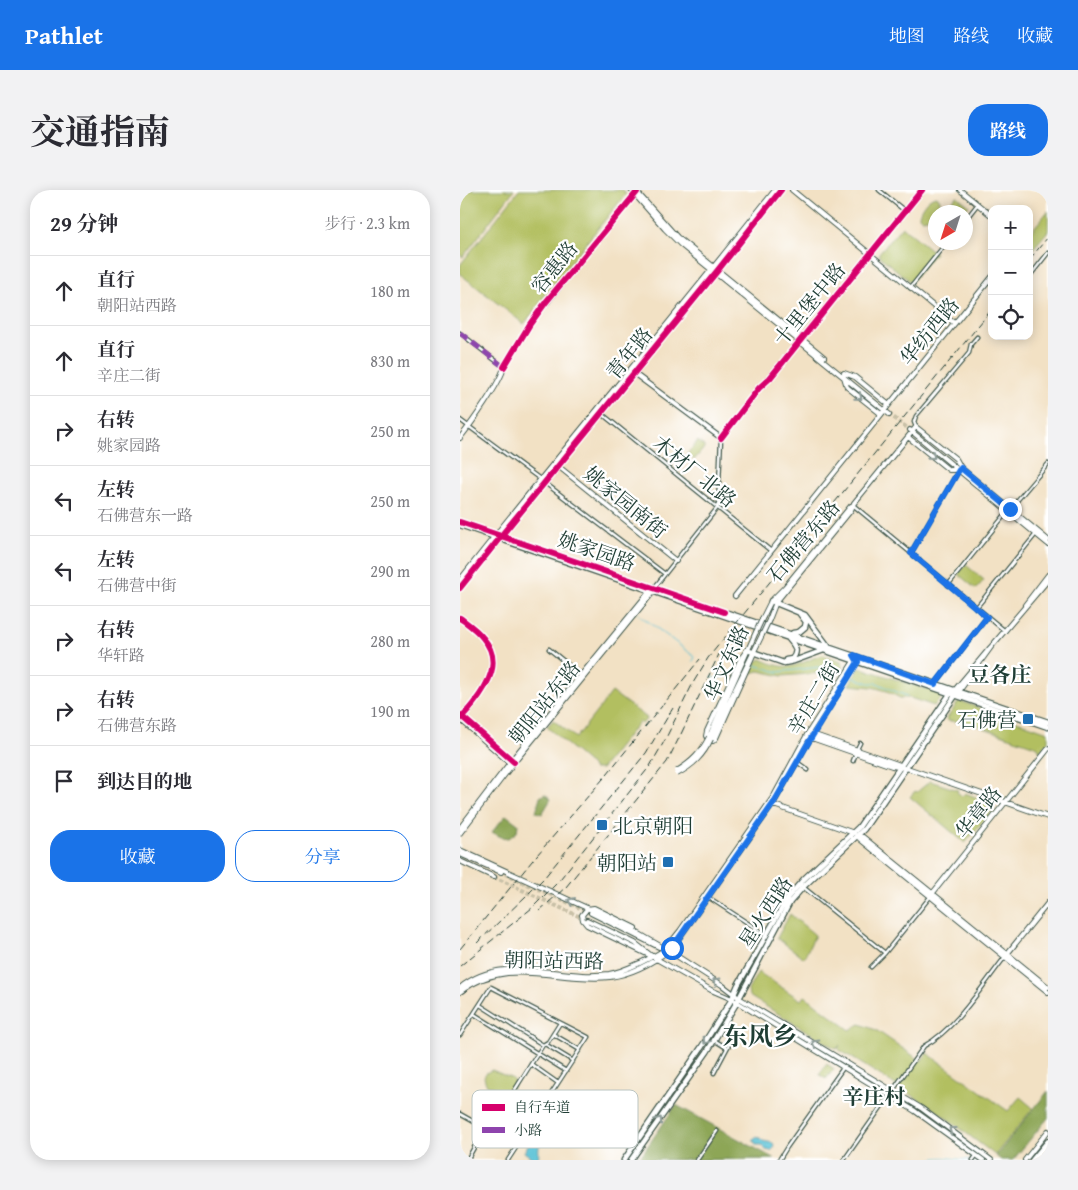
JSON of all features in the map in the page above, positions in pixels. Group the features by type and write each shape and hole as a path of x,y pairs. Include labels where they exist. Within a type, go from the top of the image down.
{"highway":[{"path":"1033,1160 1048,1142"},
{"path":"1042,1160 1048,1152"}],"main road":[{"path":"631,190 635,192 670,231 715,270 890,413"},
{"name":"青年路","path":"715,270 775,190"},
{"name":"青年路","path":"488,548 781,190"},
{"path":"792,190 954,323"},
{"name":"十里堡中路","path":"721,438 759,388 906,212 922,190"},
{"path":"960,190 988,213"},
{"name":"容惠路","path":"460,438 496,384 530,324 635,192"},
{"name":"华纺西路","path":"734,596 988,282"},
{"path":"632,371 721,438"},
{"name":"青年路","path":"543,481 558,466 601,413 632,371"},
{"path":"844,374 855,377 889,404"},
{"path":"844,374 848,386 881,414"},
{"path":"912,428 1048,544"},
{"path":"912,428 956,459 960,469"},
{"name":"石佛营东路","path":"774,603 851,510 908,436 912,428"},
{"path":"908,436 949,470 960,469"},
{"name":"姚家园南街","path":"558,466 676,561"},
{"path":"1009,510 1048,540"},
{"name":"姚家园路","path":"460,523 652,590 789,636 829,647 855,659 1048,727"},
{"path":"460,580 488,548"},
{"path":"460,588 488,548"},
{"path":"954,693 1048,575"},
{"path":"1024,607 1048,580"},
{"name":"朝阳站东路","path":"460,828 652,590"},
{"path":"754,652 779,660 788,660 792,659 796,651 796,647 789,636 804,629 805,619 774,603"},
{"path":"774,603 805,615 829,647"},
{"name":"华文东路","path":"710,738 756,632 774,603"},
{"name":"华文东路","path":"710,738 749,658 754,652 769,620 774,603"},
{"path":"460,619 484,638 490,651 492,663 491,675 486,687 460,717 512,763"},
{"name":"姚家园路","path":"789,636 824,650 935,684 954,693 1048,722"},
{"path":"754,652 716,738 713,741 708,739 706,736 707,731 740,660 748,649 775,661 788,663 824,650"},
{"name":"辛庄二街","path":"771,804 855,659"},
{"name":"星火西路","path":"638,1140 701,1048 790,902 802,887 856,834 954,693"},
{"path":"810,735 857,751 892,766 904,767 1048,817"},
{"name":"辛庄二街","path":"707,896 798,762 810,735"},
{"path":"677,772 697,761 704,753 710,738"},
{"name":"华章路","path":"931,895 1048,749"},
{"name":"朝阳站东路","path":"460,833 512,763"},
{"path":"771,804 863,837 931,895 1048,987"},
{"name":"星火西路","path":"631,1160 714,1040 738,1000 784,902 794,889 856,834"},
{"path":"460,850 622,924 722,984 733,997"},
{"path":"460,854 505,874"},
{"path":"460,861 494,877"},
{"name":"朝阳站西路","path":"460,992 478,980 500,973 524,972 610,977 639,968 650,963 682,936 707,896"},
{"path":"1006,955 1048,903"},
{"path":"635,928 594,908 587,909 582,915 587,925 656,958"},
{"path":"591,913 653,945 667,950"},
{"path":"587,920 635,943 681,972 733,997 893,1091 940,1122 991,1160"},
{"path":"1006,955 1048,992"},
{"name":"朝阳站西路","path":"460,988 483,976 511,970 599,975 624,970 656,958"},
{"path":"738,1000 843,1068 889,1095 938,1127 983,1160"},
{"path":"1025,1160 1048,1132"},
{"name":"星火西路","path":"624,1160 632,1148"}],"street":[{"path":"879,190 906,212"},
{"path":"973,209 977,204"},
{"path":"910,288 941,250"},
{"path":"1033,272 1048,253"},
{"path":"460,333 504,367"},
{"path":"912,428 916,416 969,353 971,344 977,337"},
{"name":"木材厂北路","path":"601,413 771,551"},
{"path":"460,420 665,574"},
{"path":"652,590 718,507 721,438"},
{"path":"948,585 1048,464"},
{"path":"911,553 960,469"},
{"path":"853,505 1005,631"},
{"path":"976,608 1036,534"},
{"path":"935,684 987,617"},
{"path":"549,649 583,676"},
{"path":"852,761 860,742"},
{"path":"798,762 808,770"},
{"path":"802,887 885,953"},
{"path":"872,967 931,895"},
{"path":"707,896 768,937"},
{"path":"844,1160 924,1046 936,1040 949,1027 1006,955"},
{"path":"460,1035 491,987 588,1037 553,1090"},
{"path":"480,1004 573,1061"},
{"path":"473,1014 566,1071"},
{"path":"515,1090 537,1054 560,1023"},
{"path":"553,1034 580,1050"},
{"path":"714,1040 727,1048"},
{"path":"714,1072 731,1041"},
{"path":"531,1064 558,1083"},
{"path":"779,1160 843,1068"},
{"path":"460,1114 472,1121"},
{"path":"696,1160 717,1131"},
{"path":"467,1160 474,1148"},
{"path":"508,1160 516,1148"},
{"path":"973,1160 976,1156"}],"green space":[{"path":"460,190 514,190 463,257 460,255"},
{"path":"519,190 623,190 625,192 625,195 546,293 524,324 460,274 460,265"},
{"path":"937,196 940,204 928,205 928,218 922,219 919,216 923,206"},
{"path":"957,196 968,205 957,205 952,201"},
{"path":"1048,211 1048,231 1033,249 1033,229"},
{"path":"902,226 928,247 928,250 935,253 911,282 879,256 879,253"},
{"path":"698,441 705,447 694,460 687,454"},
{"path":"966,565 984,580 976,589 958,574"},
{"path":"823,655 841,661 843,666 838,676 822,673 782,676 759,671 751,673 757,661 761,659 787,666 796,665"},
{"path":"861,668 941,694 941,698 934,706 910,698 900,698 887,691 872,687 849,685 858,669"},
{"path":"612,692 647,718 642,724 639,722 601,769 593,769 592,766 547,727 553,720 576,738"},
{"path":"960,701 1048,732 1048,741 1040,752 1038,747 958,719 957,722 946,720"},
{"path":"930,781 958,790 957,792 962,796 965,793 991,803 994,809 965,843 910,797 915,791 917,792"},
{"path":"545,794 551,799 542,814 536,812 540,797"},
{"path":"506,815 518,824 517,832 509,838 501,837 492,832"},
{"path":"790,914 815,935 804,958 777,938"},
{"path":"758,972 801,1000 805,996 850,1030 860,1024 876,1030 921,1061 927,1053 1008,1111 1020,1097 1033,1108 995,1155 937,1111 838,1049 840,1045 836,1049 749,996 748,990"},
{"path":"827,1064 834,1069 826,1079 819,1074"},
{"path":"492,1070 513,1079 512,1089 500,1090 486,1084 484,1077 486,1073"},
{"path":"1048,1091 1048,1118 1013,1160 1001,1160 996,1156"},
{"path":"676,1105 775,1159 638,1160"}],"water":[{"path":"756,1137 773,1143 775,1147 771,1151 766,1150 761,1145 756,1145 753,1139"},
{"path":"526,1148 539,1148 537,1160 524,1152"}],"waterway":[{"path":"637,613 695,657 693,661"},
{"path":"752,664 778,672 820,667 840,673"},
{"path":"712,677 716,679 728,675"},
{"path":"850,676 869,683 877,683 907,696"},
{"path":"928,1160 944,1157 969,1160"}],"tunnel":[{"path":"889,414 910,430"},
{"path":"505,874 591,913"},
{"path":"494,877 587,920"}],"railway":[{"path":"1033,255 1048,237"},
{"path":"460,966 532,908 557,883 650,766 708,658 988,314"},
{"path":"539,911 566,887 667,762 722,648"},
{"path":"460,949 537,855 603,779 700,659"},
{"path":"477,943 544,878 646,753 673,708"}],"marked path":[{"path":"460,333 504,367"}],"cycle path":[{"path":"501,536 781,190"},
{"path":"721,438 759,388 770,378 922,190"},
{"path":"504,367 546,302 637,192"},
{"path":"460,522 724,612"},
{"path":"460,588 499,539"},
{"path":"460,618 483,638 489,647 493,664 484,689 460,718"},
{"path":"460,715 514,762"}],"place":[{"name":"石佛营","path":"1028,719"},
{"name":"北京朝阳","path":"602,825"},
{"name":"朝阳站","path":"668,862"}],"district":[{"name":"豆各庄","path":"1000,674"},
{"name":"东风乡","path":"760,1036"},
{"name":"辛庄村","path":"874,1096"}],"route":[{"path":"672,948 773,804 858,662 854,655 935,684 987,617 911,553 959,470 961,468 1010,509"}]}
